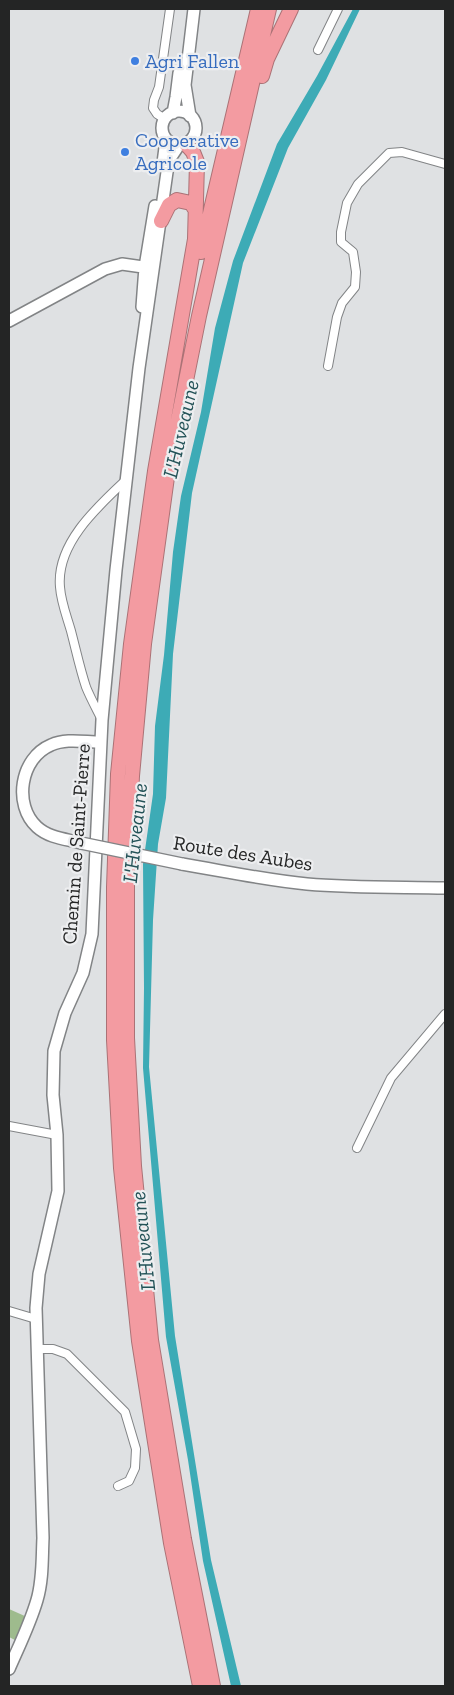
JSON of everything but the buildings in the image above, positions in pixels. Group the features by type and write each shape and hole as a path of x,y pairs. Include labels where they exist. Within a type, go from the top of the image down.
{"highway":[{"path":"164,422 211,202 258,9"},
{"path":"213,1686 184,1539 151,1340 134,1166 127,1048 127,885 132,776 144,644 168,470 214,248 269,9"},
{"path":"214,248 267,59 291,9"},
{"path":"183,144 193,152 197,162 195,239 155,471 132,634 118,774 114,887 114,1040 121,1168 139,1341 171,1543 200,1686"},
{"path":"161,220 169,205 177,200 191,203 196,209"}],"main road":[{"path":"187,9 176,97 162,128 164,137 171,144 183,144 191,140 195,131 195,126 190,116 186,86 194,9"},
{"path":"169,116 182,112 190,116"},
{"name":"Chemin de Saint-Pierre","path":"9,1669 28,1627 38,1598 42,1570 43,1538 36,1319 39,1274 58,1191 57,1136 53,1094 54,1051 65,1013 83,973 92,934 102,720 115,580 166,140"},
{"name":"Chemin de Saint-Pierre","path":"150,268 161,220 168,165 171,157 183,144"},
{"path":"9,321 105,268 122,264 150,268"},
{"name":"Route des Aubes","path":"101,742 67,741 49,746 32,760 25,776 22,799 30,818 46,833 182,864 273,880 347,886 445,888"}],"street":[{"path":"169,116 157,114 153,108 160,80 170,9"},
{"path":"318,50 338,9"},
{"path":"328,366 337,317 342,303 355,287 356,272 353,252 341,242 341,232 347,203 358,184 389,153 402,152 445,164"},
{"path":"102,720 87,688 80,664 60,588 60,575 68,547 76,535 110,495 126,480"},
{"path":"357,1148 392,1078 445,1014"},
{"path":"9,1126 57,1136"},
{"path":"9,1311 36,1319"},
{"path":"36,1349 53,1349 67,1354 125,1412 136,1449 135,1468 128,1481 118,1486"}],"green space":[{"path":"9,1609 27,1617 15,1640 9,1637"}],"water":[{"path":"353,9 360,9 326,80 288,148 243,263 192,493 173,654 166,798 158,844 153,920 149,1067 175,1336 211,1560 241,1686 231,1686 203,1561 188,1460 166,1337 143,1068 143,864 153,794 155,726 164,655 173,552 181,496 201,412 215,328 233,261 277,144"}],"place":[{"name":"Agri Fallen","path":"135,61"},
{"name":"Cooperative Agricole","path":"125,152"}],"water label":[{"name":"L'Huveaune","path":"181,429"},
{"name":"L'Huveaune","path":"135,833"},
{"name":"L'Huveaune","path":"143,1241"}]}
